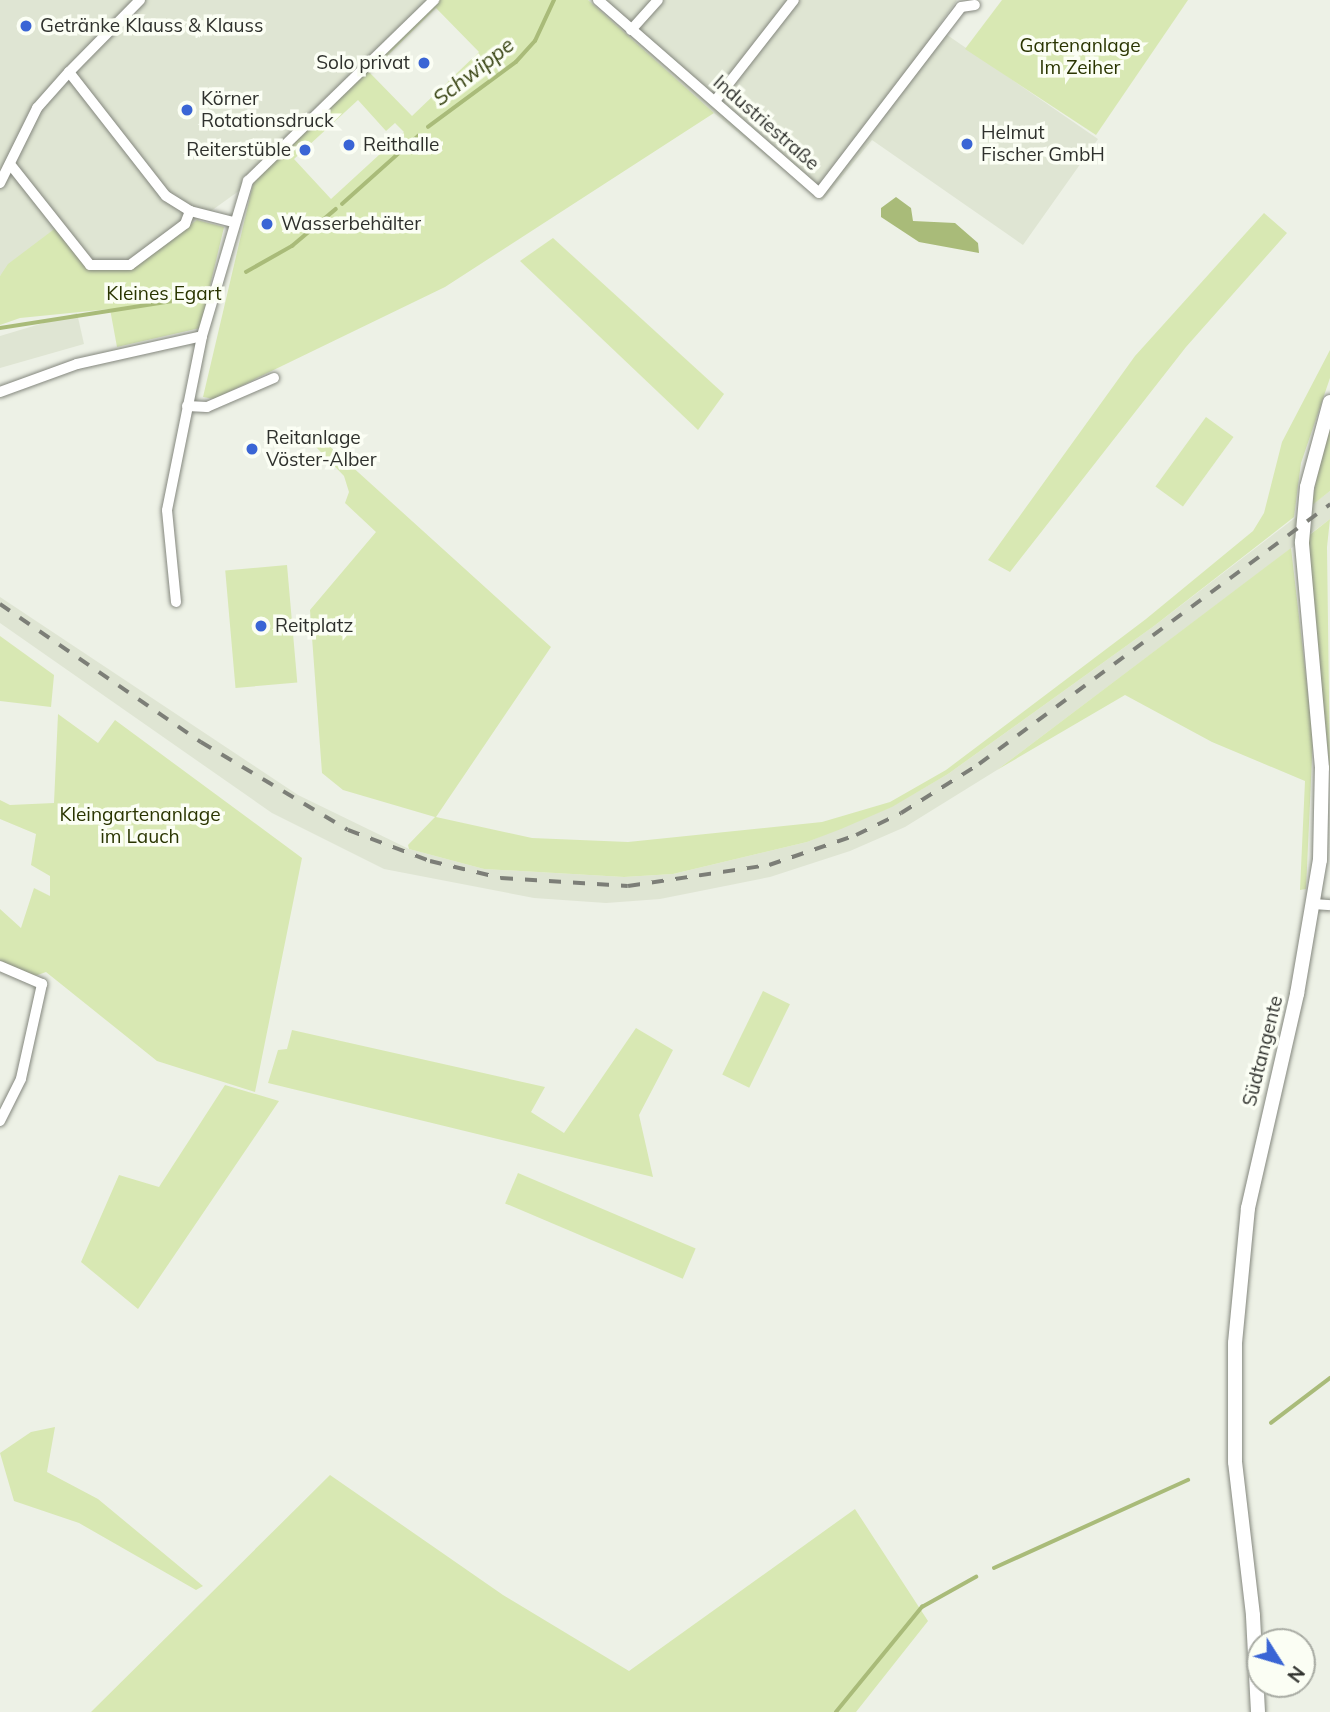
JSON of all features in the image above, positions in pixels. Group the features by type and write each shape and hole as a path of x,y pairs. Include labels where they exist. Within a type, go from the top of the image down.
{"main road":[{"name":"Südtangente","path":"1258,1712 1254,1626 1235,1462 1238,1283 1258,1155 1315,904 1321,768 1302,542 1307,486 1330,402"}],"street":[{"path":"0,183 37,108 140,0"},
{"path":"176,602 167,510 202,336 233,222 248,181 435,0"},
{"name":"Industriestraße","path":"598,0 819,193 961,7 975,5"},
{"path":"631,30 658,0"},
{"path":"715,101 794,0"},
{"path":"69,72 166,196 190,211 233,222"},
{"path":"10,163 90,265 130,265 185,224 190,211"},
{"path":"0,392 77,364 202,336"},
{"path":"187,405 207,407 274,378"},
{"path":"1315,904 1330,905"},
{"path":"0,965 42,984 21,1079 0,1122"}],"shaded area":[{"path":"0,0 428,0 254,180 132,268 7,270 0,276"},
{"path":"588,0 957,0 937,28 1098,139 1023,245 872,140 822,201 714,113"},
{"path":"896,197 911,208 913,221 955,223 978,243 979,253 919,242 881,217 881,208"},
{"path":"77,313 84,344 0,368 0,336"},
{"path":"1330,491 1330,519 997,770 905,827 850,851 770,877 660,899 606,903 534,898 384,869 272,813 0,623 0,597 298,795 409,849 484,869 624,877 673,874 807,842 891,807 948,774 1154,626"}],"green space":[{"path":"428,0 588,0 714,113 445,287 214,399 203,397 254,180","holes":["436,8 479,52 412,116 370,73","358,100 386,131 395,123 404,132 331,199 294,159"]},
{"name":"Gartenanlage Im Zeiher","path":"1002,0 1188,0 1096,135 965,49"},
{"path":"1264,213 1287,233 1186,347 1010,572 988,560 1135,356"},
{"name":"Kleines Egart","path":"197,220 224,227 200,328 117,347 110,309 20,318 0,325 0,276 8,264 57,227 89,269 132,268"},
{"path":"553,238 724,394 698,430 520,261"},
{"path":"1330,350 1330,378 1301,463 1294,517 1154,626 948,774 892,807 841,829 807,842 673,874 624,877 484,869 409,849 408,845 435,817 343,790 322,773 310,610 376,532 345,503 349,492 344,476 315,446 316,434 551,647 436,817 532,838 628,842 822,822 890,802 946,770 1146,619 1253,531 1264,513 1282,442"},
{"path":"1206,417 1234,437 1183,507 1155,487"},
{"path":"1330,422 1330,491 1311,506 1325,439"},
{"path":"1330,519 1327,547 1330,773 1307,537"},
{"path":"1291,548 1313,737 1306,889 1300,890 1305,781 1212,742 1125,695 997,770"},
{"name":"Reitplatz","path":"287,565 297,683 236,688 225,570"},
{"path":"0,636 54,675 51,707 0,701"},
{"name":"Kleingartenanlage im Lauch","path":"58,714 98,743 115,720 302,858 255,1092 157,1061 46,972 32,977 0,962 0,909 21,928 34,888 50,896 50,876 31,865 36,834 0,819 0,800 10,805 54,803"},
{"path":"763,991 790,1004 749,1088 722,1075"},
{"path":"636,1028 673,1050 639,1115 653,1177 268,1083 278,1050 287,1049 292,1030 545,1087 531,1112 564,1133"},
{"path":"225,1085 279,1101 138,1309 81,1262 119,1175 159,1187"},
{"path":"518,1173 696,1248 683,1279 505,1203"},
{"path":"55,1427 47,1472 98,1499 203,1586 196,1590 79,1523 14,1501 0,1453 31,1432"},
{"path":"330,1475 503,1595 629,1671 855,1509 928,1621 856,1712 91,1712"}],"waterway":[{"name":"Schwippe","path":"428,127 516,62 535,41 554,0"},
{"name":"Schwippe","path":"342,204 418,136"},
{"name":"Schwippe","path":"246,272 292,246 336,209"},
{"name":"Schwippe","path":"0,328 185,299"},
{"path":"1271,1423 1330,1378"},
{"path":"994,1568 1188,1480"},
{"path":"836,1712 922,1607 976,1577"}],"railway":[{"path":"0,604 201,742 348,830 430,861 501,878 628,886 769,865 856,835 901,813 979,764 1330,504"}],"place":[{"name":"Getränke Klauss & Klauss","path":"26,26"},
{"name":"Solo privat","path":"424,63"},
{"name":"Körner Rotationsdruck","path":"187,110"},
{"name":"Helmut Fischer GmbH","path":"967,144"},
{"name":"Reithalle","path":"349,145"},
{"name":"Reiterstüble","path":"305,150"},
{"name":"Wasserbehälter","path":"267,224"},
{"name":"Reitanlage Vöster-Alber","path":"252,449"},
{"name":"Reitplatz","path":"261,626"}]}
